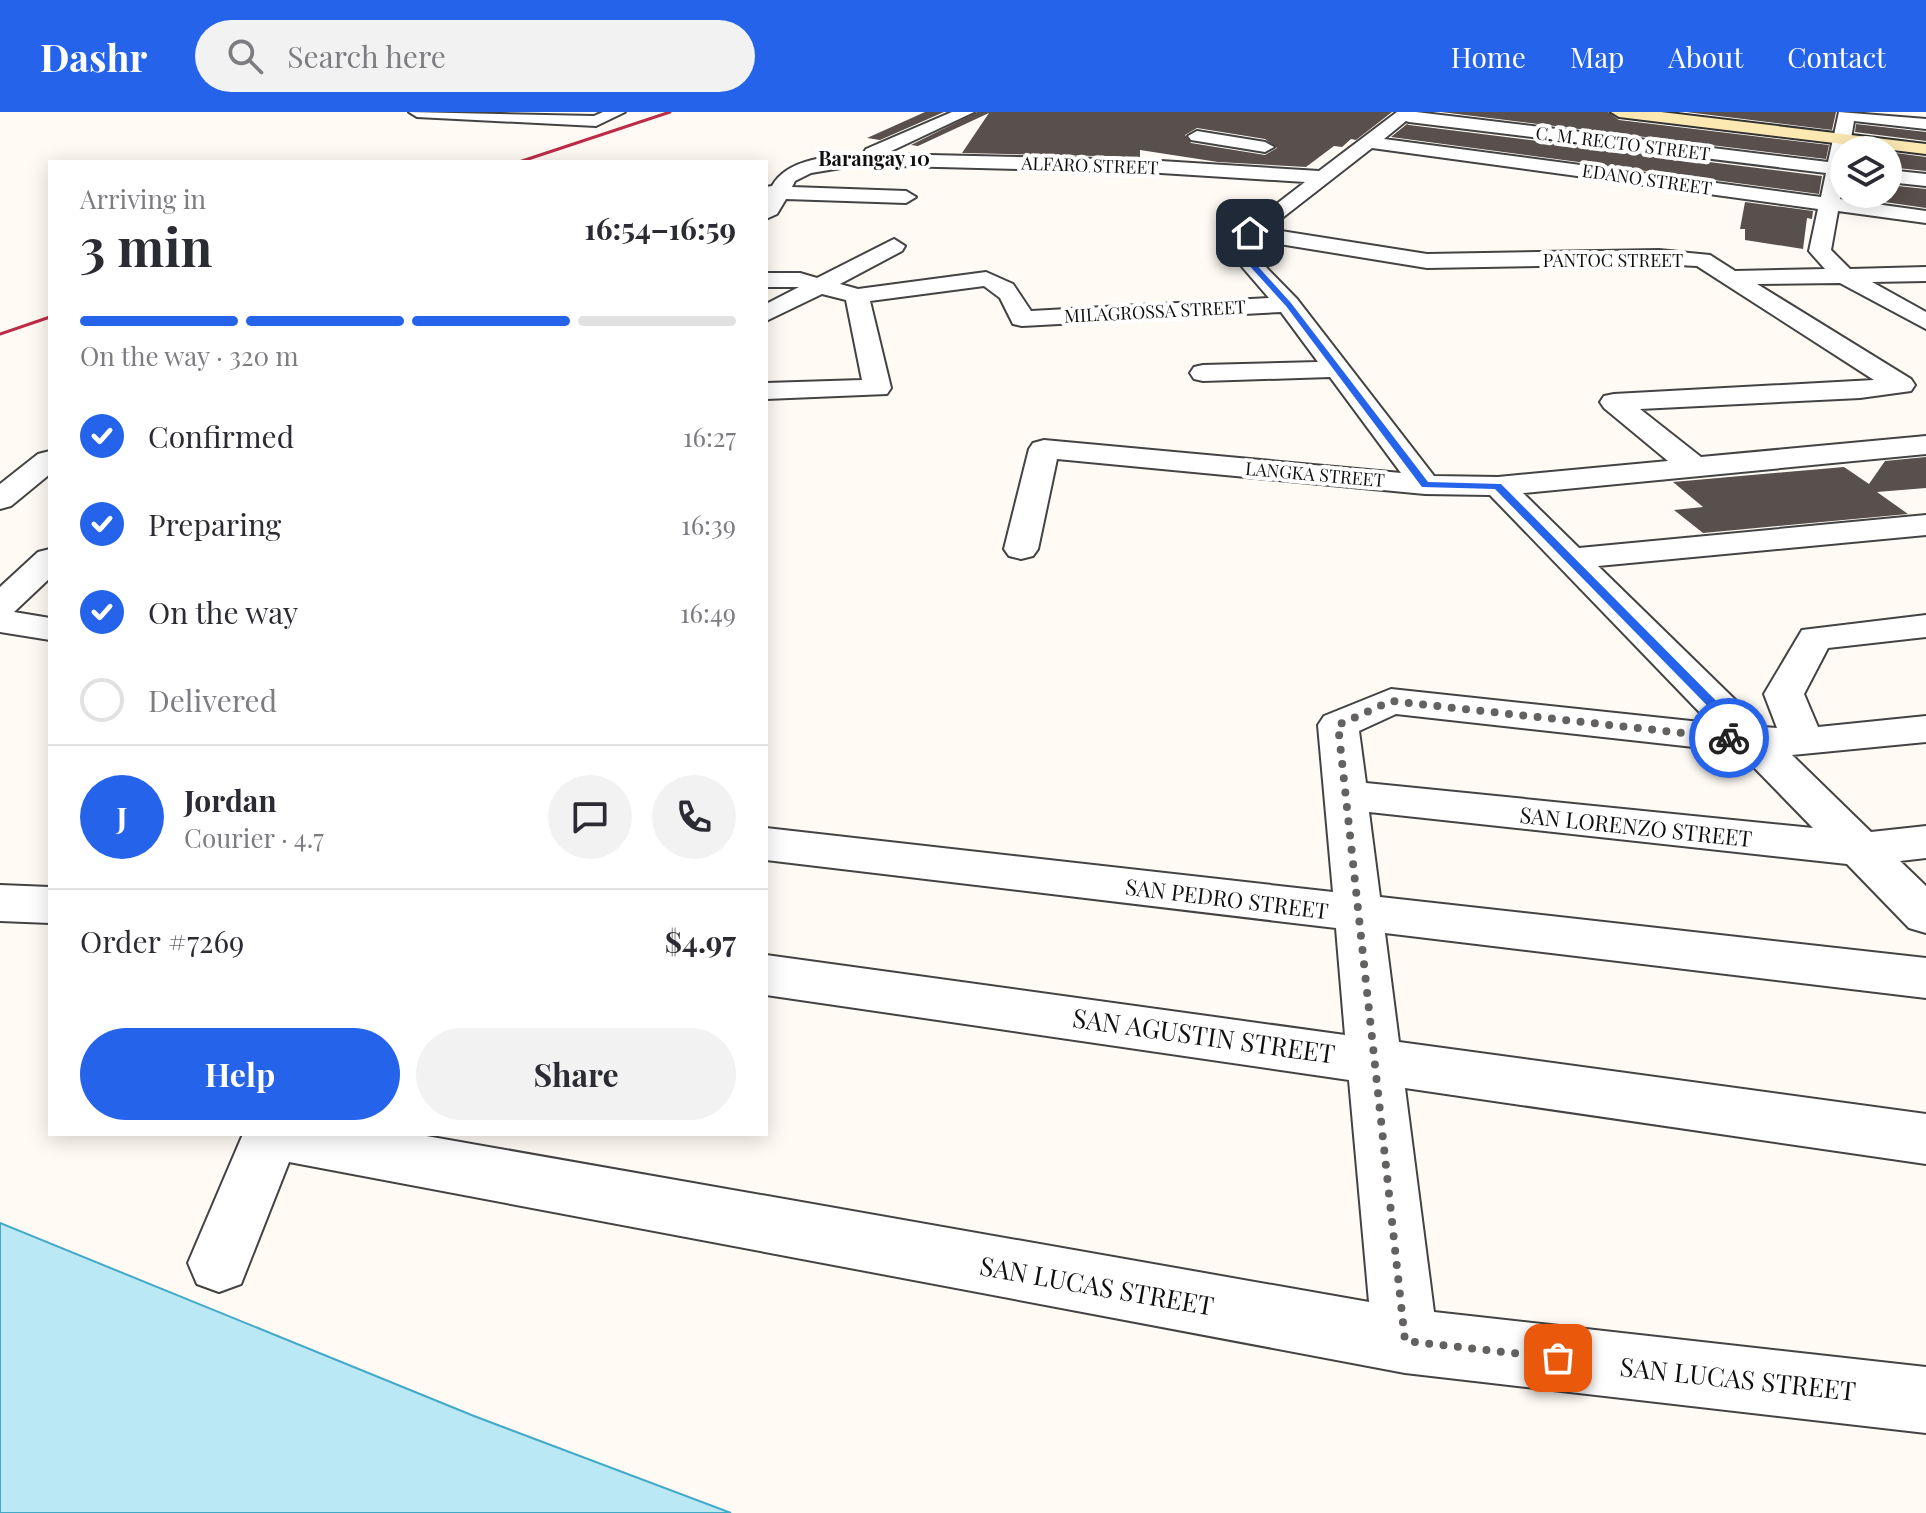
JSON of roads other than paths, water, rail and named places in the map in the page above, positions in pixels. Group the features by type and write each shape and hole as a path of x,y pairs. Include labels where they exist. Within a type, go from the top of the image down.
{"main road":[{"path":"1619,112 1830,137"},
{"path":"1902,146 1926,149"}],"street":[{"path":"417,112 596,121 617,112"},
{"path":"772,192 787,177 806,168 859,159 966,112"},
{"path":"1841,136 1847,113 1926,124"},
{"path":"1406,114 1347,159 1319,166 1250,233 1249,262 1288,304 1425,485"},
{"name":"C. M. RECTO STREET","path":"1406,114 1830,168"},
{"path":"1145,166 1218,124"},
{"name":"EDANO STREET","path":"1368,142 1926,217"},
{"path":"1184,144 1287,150"},
{"name":"ALFARO STREET","path":"859,159 1145,166 1319,166"},
{"path":"1902,177 1926,180"},
{"path":"772,192 906,197"},
{"path":"1830,197 1820,251 1843,275 1926,322"},
{"name":"PANTOC STREET","path":"1250,233 1427,261 1659,257 1702,260 1901,385 1860,390"},
{"path":"768,313 894,246"},
{"path":"1730,278 1926,274"},
{"name":"MILAGROSSA STREET","path":"857,296 986,279 1001,283 1010,291 1022,319 1288,304"},
{"path":"768,280 800,280 857,296 877,388 768,391"},
{"path":"1203,373 1338,369"},
{"path":"1694,467 1614,402 1860,390 1912,431"},
{"name":"LANGKA STREET","path":"1021,549 1044,449 1425,485 1498,486 1694,467 1912,431"},
{"path":"0,458 48,460"},
{"path":"0,499 48,462"},
{"path":"1498,486 1748,740 1926,915"},
{"path":"1570,559 1926,525"},
{"path":"0,606 48,561"},
{"path":"0,621 48,629"},
{"path":"1803,742 1784,694 1815,638 1926,626"},
{"path":"1405,1341 1338,725 1391,701 1748,740 1803,742 1926,729"},
{"name":"SAN LORENZO STREET","path":"1345,795 1859,849 1926,842"},
{"name":"SAN PEDRO STREET","path":"768,844 1926,978"},
{"path":"0,903 48,905"},
{"name":"SAN AGUSTIN STREET","path":"768,975 1926,1139"},
{"path":"219,1263 271,1136"},
{"name":"SAN LUCAS STREET","path":"283,1136 1405,1341 1926,1400"}],"water":[{"path":"0,1223 474,1416 731,1513 0,1513"}],"railway":[{"path":"525,160 670,112"},
{"path":"0,334 48,318"}],"district":[{"name":"Barangay 10","path":"874,157"}]}
